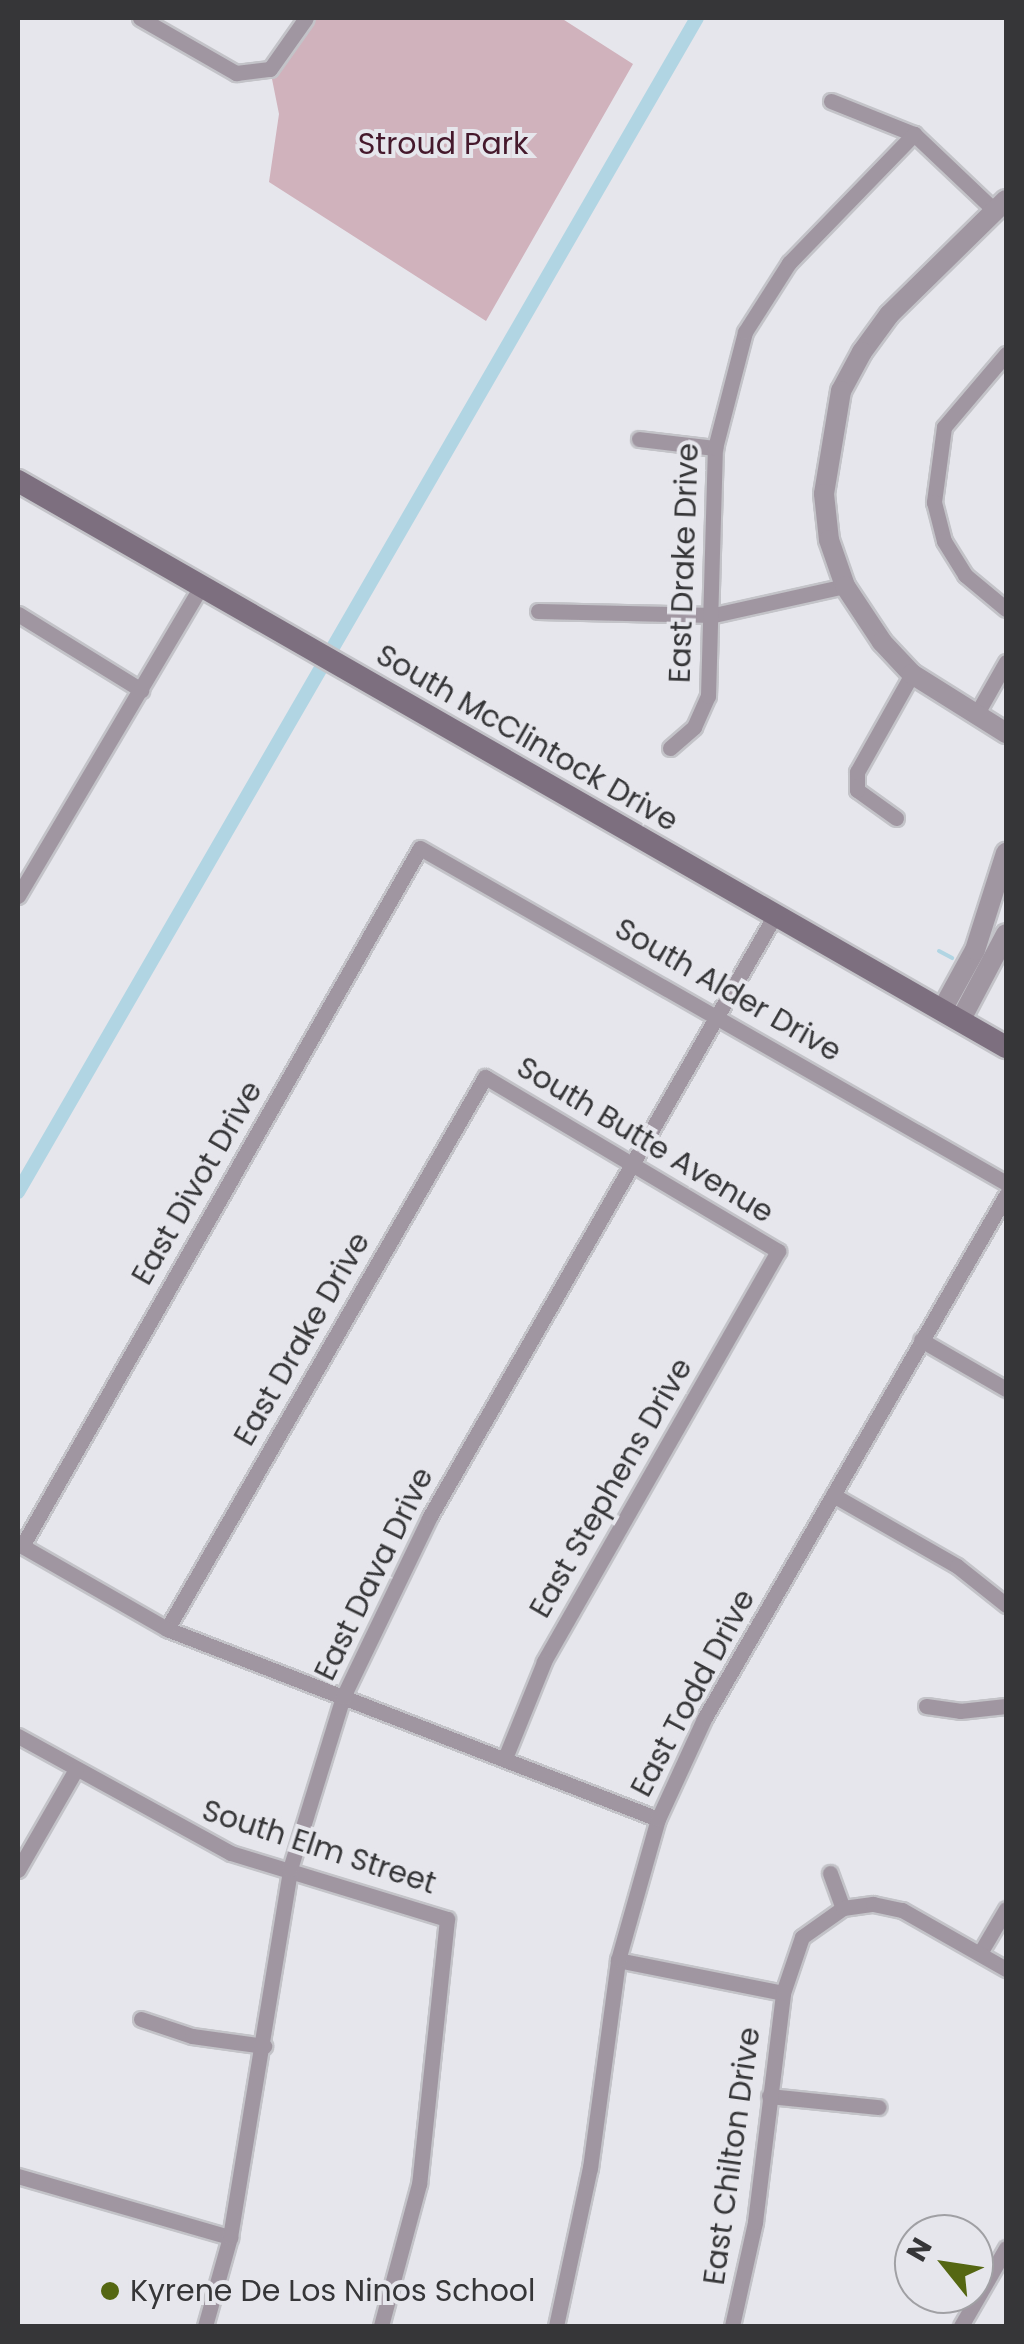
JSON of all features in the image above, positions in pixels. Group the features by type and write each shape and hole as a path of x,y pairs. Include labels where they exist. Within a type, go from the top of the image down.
{"main road":[{"name":"South McClintock Drive","path":"18,480 1006,1047"}],"street":[{"path":"140,18 236,73 270,68 306,18"},
{"path":"831,101 914,134 1001,205 889,316 841,392 824,494 829,540 845,586 912,674 1006,733"},
{"name":"East Drake Drive","path":"670,748 694,727 708,696 714,615 715,448 729,376 767,295 816,232 914,134"},
{"path":"1006,354 944,427 934,502 944,541 965,575 1006,608"},
{"path":"639,439 715,448"},
{"path":"18,896 201,586"},
{"path":"538,612 714,615 845,586"},
{"path":"18,614 141,690"},
{"path":"976,715 1006,662"},
{"path":"896,818 858,790 857,772 912,674"},
{"name":"South Alder Drive","path":"420,848 1006,1182"},
{"name":"East Divot Drive","path":"167,1628 22,1546 420,848"},
{"path":"951,1016 1006,853"},
{"name":"East Dava Drive","path":"204,2326 230,2237 290,1869 343,1697 428,1518 775,914"},
{"path":"951,1016 1006,934"},
{"name":"East Drake Drive","path":"167,1628 485,1077"},
{"name":"South Butte Avenue","path":"485,1077 778,1251"},
{"name":"East Todd Drive","path":"556,2326 584,2205 618,1960 658,1818 704,1718 1006,1194"},
{"name":"East Stephens Drive","path":"505,1758 544,1662 778,1251"},
{"path":"921,1340 1006,1389"},
{"path":"833,1496 958,1566 1006,1605"},
{"path":"167,1628 658,1818"},
{"path":"926,1706 960,1711 1006,1706"},
{"name":"South Elm Street","path":"18,1736 186,1833 447,1919 419,2184 381,2326"},
{"path":"18,1870 76,1769"},
{"path":"830,1874 843,1908 902,1910 1006,1969"},
{"name":"East Chilton Drive","path":"732,2326 755,2222 783,1993 802,1938 843,1908"},
{"path":"980,1954 1006,1909"},
{"path":"618,1960 783,1993"},
{"path":"141,2019 192,2036 264,2046"},
{"path":"769,2096 878,2107"},
{"path":"18,2176 230,2237"},
{"path":"960,2326 1006,2248"}],"green space":[{"name":"Stroud Park","path":"306,18 561,18 633,64 486,321 269,182 279,114 270,69"}],"waterway":[{"path":"18,1192 697,18"},
{"path":"939,951 952,958"}],"place":[{"name":"Kyrene De Los Ninos School","path":"110,2291"}]}
